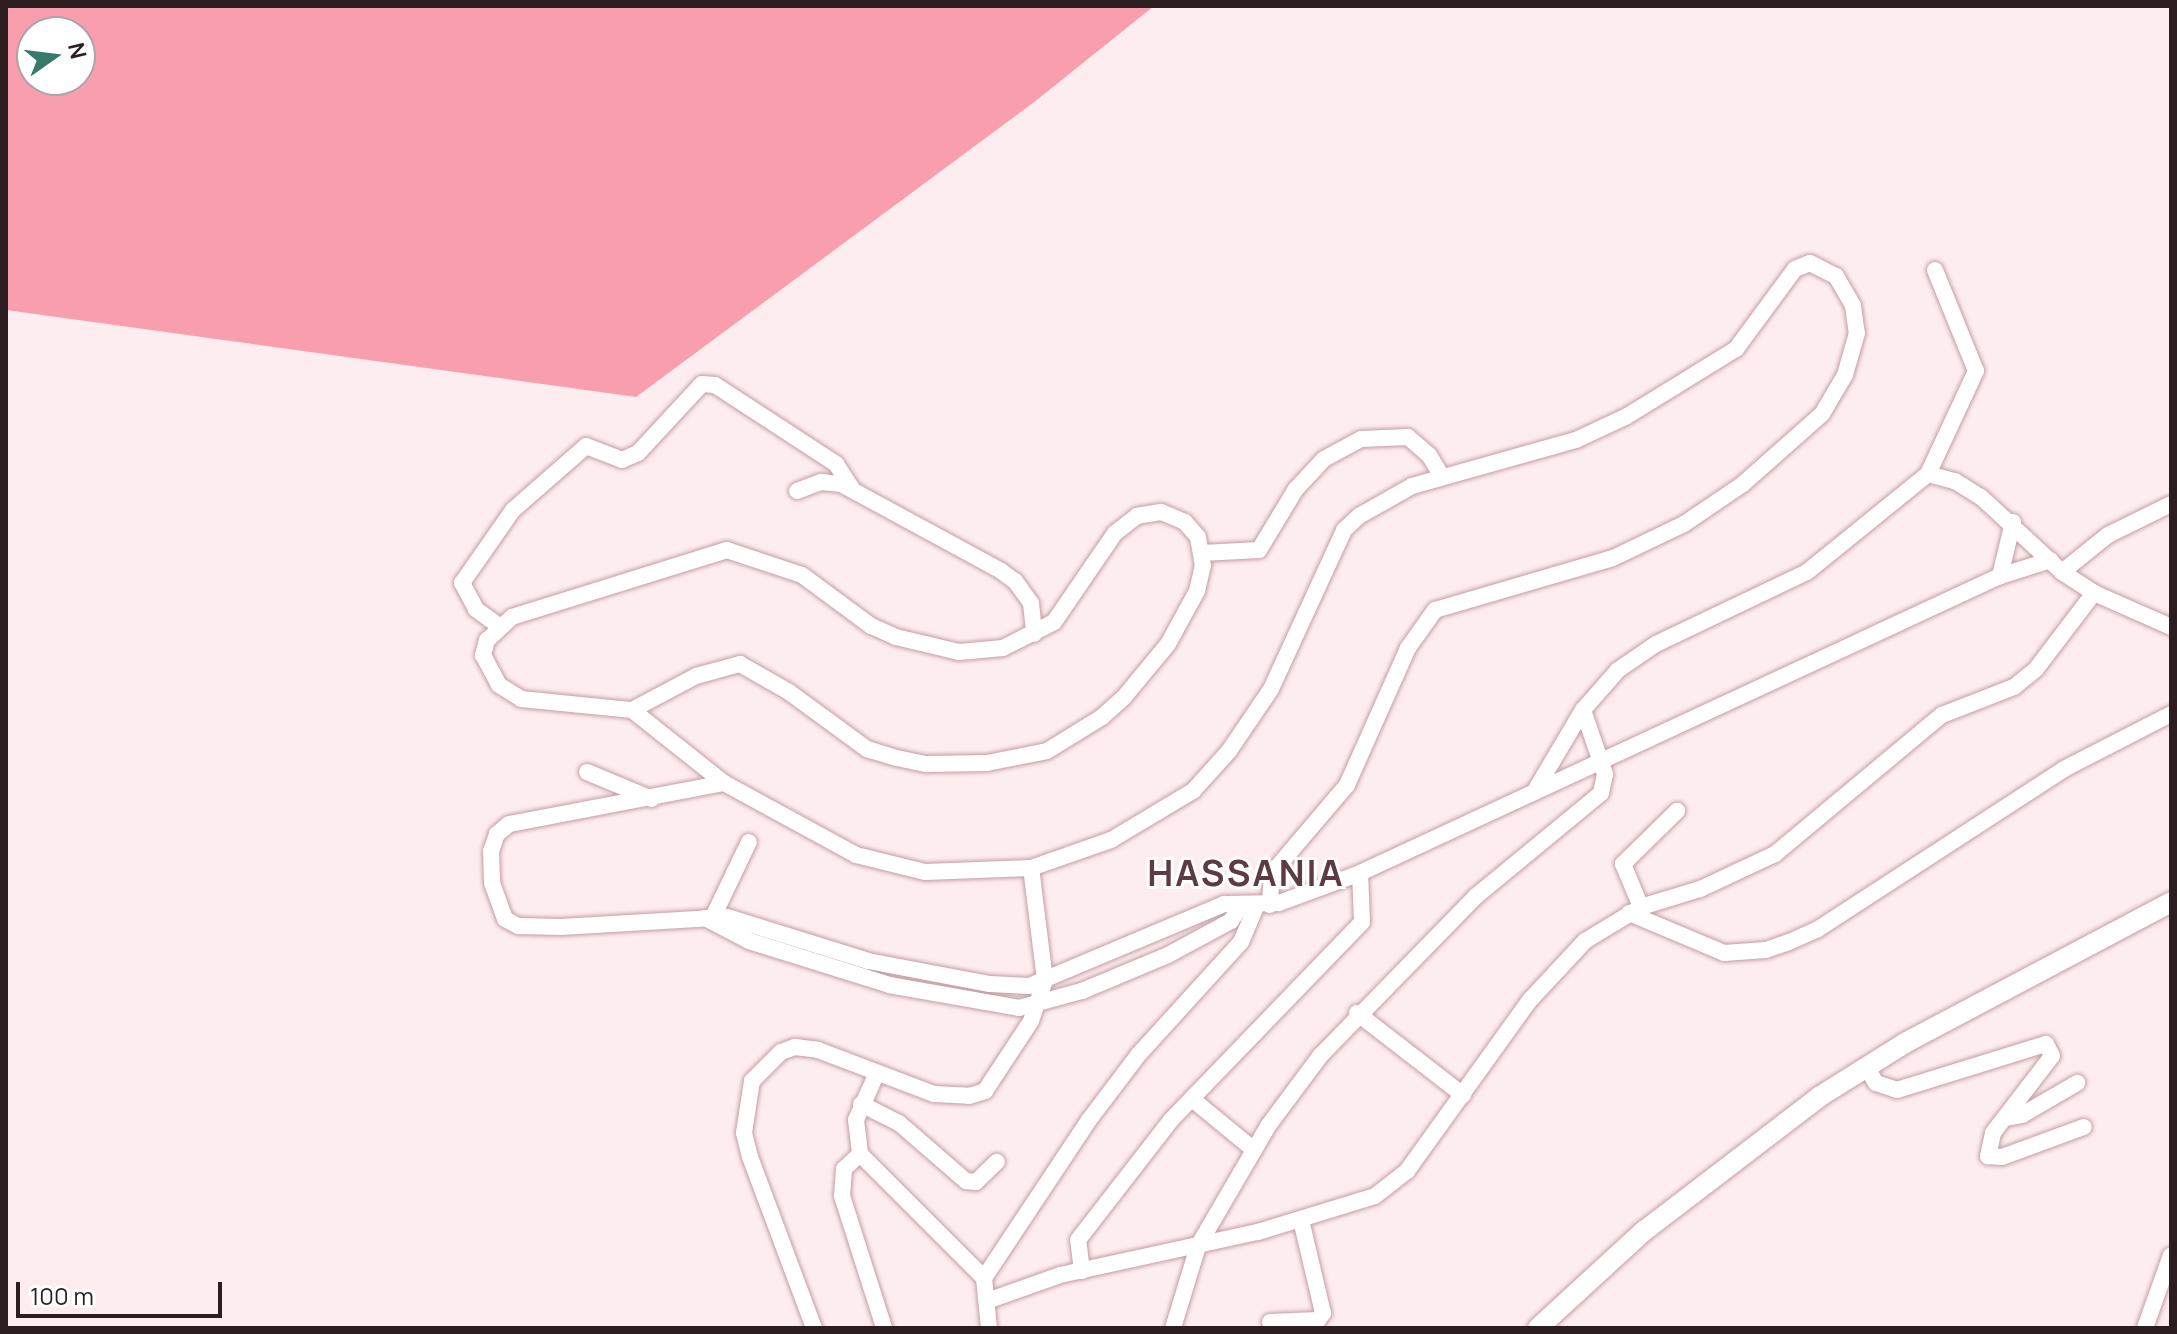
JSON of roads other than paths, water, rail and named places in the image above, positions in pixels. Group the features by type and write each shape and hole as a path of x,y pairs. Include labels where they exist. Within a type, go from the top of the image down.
{"street":[{"path":"632,710 724,783 834,846 902,869 1031,868 1136,828 1210,775 1271,689 1344,530 1394,493 1576,440 1674,392 1736,349 1803,264 1822,266 1836,276 1850,298 1857,333 1845,375 1822,414 1743,484 1684,524 1613,558 1435,610 1408,648 1347,785 1272,873 1263,906 1241,942 1139,1054 1089,1120 984,1278"},
{"path":"1536,789 1599,687 1633,659 1807,572 1928,474 1976,371 1935,270"},
{"path":"499,626 476,609 461,585 513,510 584,447 594,446 622,460 638,453 702,384 715,385 836,464 852,489"},
{"path":"1202,553 1259,550 1296,489 1324,459 1361,439 1408,437 1429,455 1442,477"},
{"path":"1928,474 1955,481 2013,522 2057,566 2094,593 2171,627"},
{"path":"797,491 821,482 852,489 1015,581 1031,603 1034,634"},
{"path":"724,783 652,799 520,820 503,829 491,851 499,909 510,923 537,927 735,918 919,972 1015,987 1045,980 1224,904 1239,908 1263,906 1360,873 2000,576 2057,566 2108,535 2171,504"},
{"path":"1161,512 1185,522 1202,553 1197,591 1145,673 1102,717 1070,740 1032,755 926,764 867,749 779,685 740,664 696,676 632,710 543,704 507,692 489,673 483,655 499,626 527,611 727,550 788,568 871,626 938,648 984,651 1034,634 1065,609 1087,567 1115,533 1137,516 1161,512"},
{"path":"2000,576 2013,522"},
{"path":"987,1301 1082,1271 1301,1220 1375,1196 1394,1184 1442,1129 1463,1095 1570,953 1635,910 1700,889 1775,854 1942,715 2014,687 2036,669 2094,593"},
{"path":"1173,1328 1198,1246 1254,1150 1357,1013 1475,897 1598,797 1605,782 1602,763 1583,710"},
{"path":"1677,811 1623,864 1635,910 1724,953 1766,950 1818,929 2064,769 2171,714"},
{"path":"587,772 652,799"},
{"path":"709,917 749,842"},
{"path":"814,1328 750,1157 744,1133 747,1095 762,1068 795,1047 818,1050 876,1075 934,1094 969,1096 985,1091 1002,1072 1039,1005 1045,980 1031,868"},
{"path":"1082,1271 1076,1246 1084,1230 1192,1099 1362,922 1360,873"},
{"path":"1538,1328 1644,1231 1779,1125 1866,1066 2171,902"},
{"path":"709,917 749,941 827,966 915,990 1004,1007 1039,1005 1168,955 1231,921 1239,908"},
{"path":"827,966 833,949"},
{"path":"915,990 919,972"},
{"path":"1357,1013 1463,1095"},
{"path":"1866,1066 1876,1083 1897,1090 2049,1045 2052,1056 1991,1137 1990,1158 2084,1127"},
{"path":"876,1075 856,1120 860,1154 984,1278 989,1328"},
{"path":"2005,1118 2022,1115 2077,1083"},
{"path":"1192,1099 1254,1150"},
{"path":"861,1104 899,1123 969,1182 982,1179 997,1162"},
{"path":"860,1154 844,1169 842,1196 884,1328"},
{"path":"1270,1322 1318,1320 1323,1313 1301,1220"},
{"path":"2145,1328 2171,1255"}],"district":[{"name":"HASSANIA","path":"1246,873"}]}
